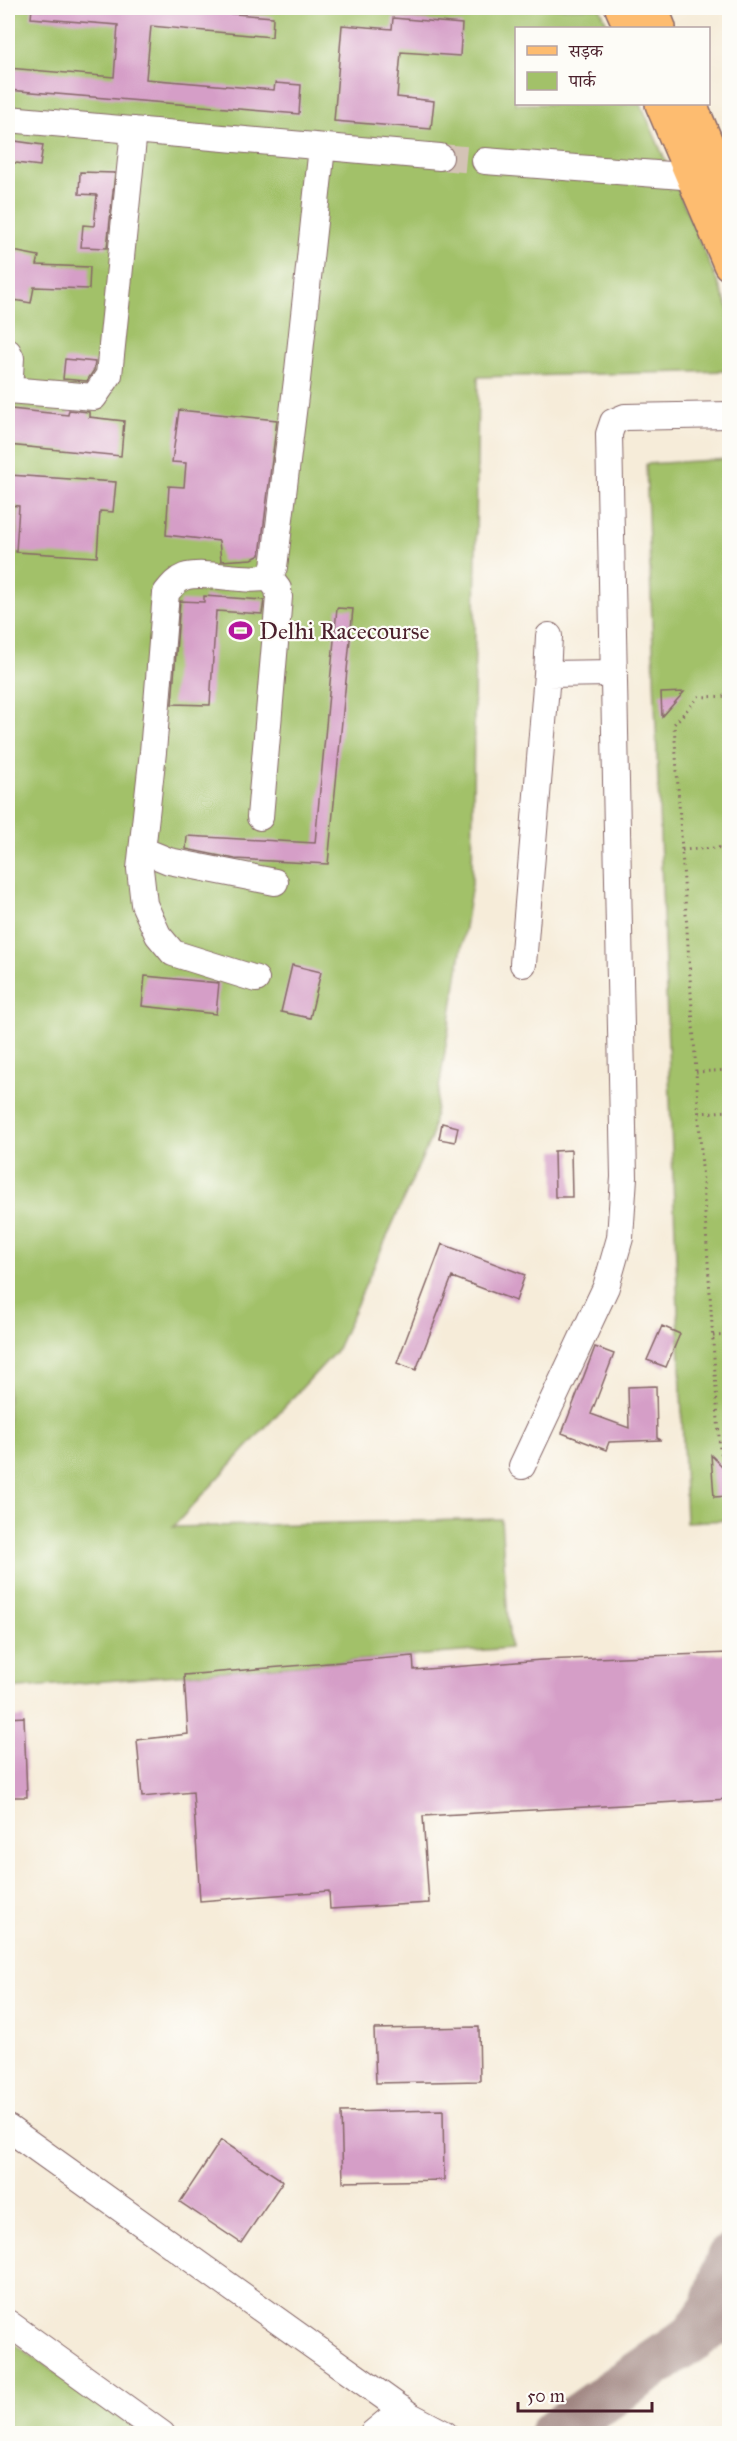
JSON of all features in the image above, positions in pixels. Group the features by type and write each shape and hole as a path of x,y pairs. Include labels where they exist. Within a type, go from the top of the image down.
{"main road":[{"path":"622,8 631,27"},
{"path":"651,8 659,27"},
{"path":"663,105 714,185"},
{"path":"690,105 714,185 729,264"}],"street":[{"path":"8,119 440,157"},
{"path":"8,352 11,358 8,390 94,398 109,375 134,130"},
{"path":"269,578 274,567 297,380 322,147"},
{"path":"485,161 714,185"},
{"path":"522,1466 606,1287 620,1238 624,1177 609,434 613,422 625,417 729,415"},
{"path":"256,979 173,953 158,935 144,904 140,869 153,752 166,593 184,578 200,576 254,581 269,578"},
{"path":"261,817 279,597 278,589 269,578"},
{"path":"523,964 549,636"},
{"path":"547,674 614,673"},
{"path":"142,850 169,861 275,882"},
{"path":"8,2128 402,2409 445,2433"},
{"path":"8,2323 162,2433"},
{"path":"372,2433 402,2409"}],"path":[{"path":"729,696 699,697 674,724 720,1452 729,1461"},
{"path":"682,850 729,847"},
{"path":"696,1072 729,1070"},
{"path":"699,1113 729,1111"},
{"path":"713,1336 729,1335"}],"green space":[{"name":"Delhi Racecourse","path":"8,8 600,8 609,27 515,27 515,105 641,105 729,309 729,371 478,377 472,884 431,1138 336,1351 173,1527 501,1519 510,1648 8,1689"},
{"path":"729,459 730,1520 686,1522 646,464"},
{"path":"8,2339 143,2433 8,2433"}],"building":[{"path":"32,8 162,8 273,17 272,37 151,26 146,79 274,90 275,83 301,85 299,114 8,90 8,68 114,77 118,25 31,18"},
{"path":"393,18 462,24 460,56 401,52 397,97 434,101 431,129 334,121 342,25 392,29"},
{"path":"8,140 43,145 40,166 8,162"},
{"path":"80,172 115,173 107,248 81,247 83,225 94,226 97,195 79,194"},
{"path":"8,250 39,256 37,265 90,267 89,289 34,287 31,303 8,299"},
{"path":"65,359 95,362 94,370 87,381 63,379"},
{"path":"11,409 68,415 69,410 89,412 89,417 124,421 121,456 8,445"},
{"path":"179,410 277,420 260,555 252,559 221,561 219,541 166,535 169,486 184,487 186,463 172,462"},
{"path":"9,475 116,482 113,512 100,511 97,557 16,552 19,506 8,505"},
{"path":"204,596 264,600 262,614 216,611 210,705 172,704 180,601 204,602"},
{"path":"337,608 353,609 328,864 235,859 186,849 187,836 315,843"},
{"path":"684,692 662,717 661,693"},
{"path":"292,965 321,972 310,1018 281,1012"},
{"path":"145,976 219,983 216,1014 142,1006"},
{"path":"442,1123 458,1127 455,1142 439,1139"},
{"path":"571,1150 572,1197 555,1197 554,1151"},
{"path":"442,1244 525,1275 516,1301 452,1277 416,1370 397,1363"},
{"path":"662,1326 680,1334 666,1367 647,1360"},
{"path":"595,1347 614,1354 591,1414 629,1428 628,1387 656,1386 657,1438 661,1440 609,1442 606,1450 562,1433"},
{"path":"711,1455 729,1473 729,1496 714,1497"},
{"path":"729,1653 729,1799 423,1816 429,1903 330,1909 329,1891 200,1901 193,1792 142,1797 137,1740 188,1734 184,1675 413,1656 414,1670 541,1660"},
{"path":"24,1717 27,1797 8,1797 8,1718"},
{"path":"479,2027 480,2081 376,2083 374,2029"},
{"path":"443,2110 444,2180 343,2182 341,2112"},
{"path":"221,2140 283,2181 241,2243 180,2202"}],"taxiway":[{"path":"694,2337 714,2308 730,2258"},
{"path":"553,2434 730,2312"}],"tunnel":[{"path":"440,157 485,161"}],"place":[{"name":"Delhi Racecourse","path":"241,631"}]}
